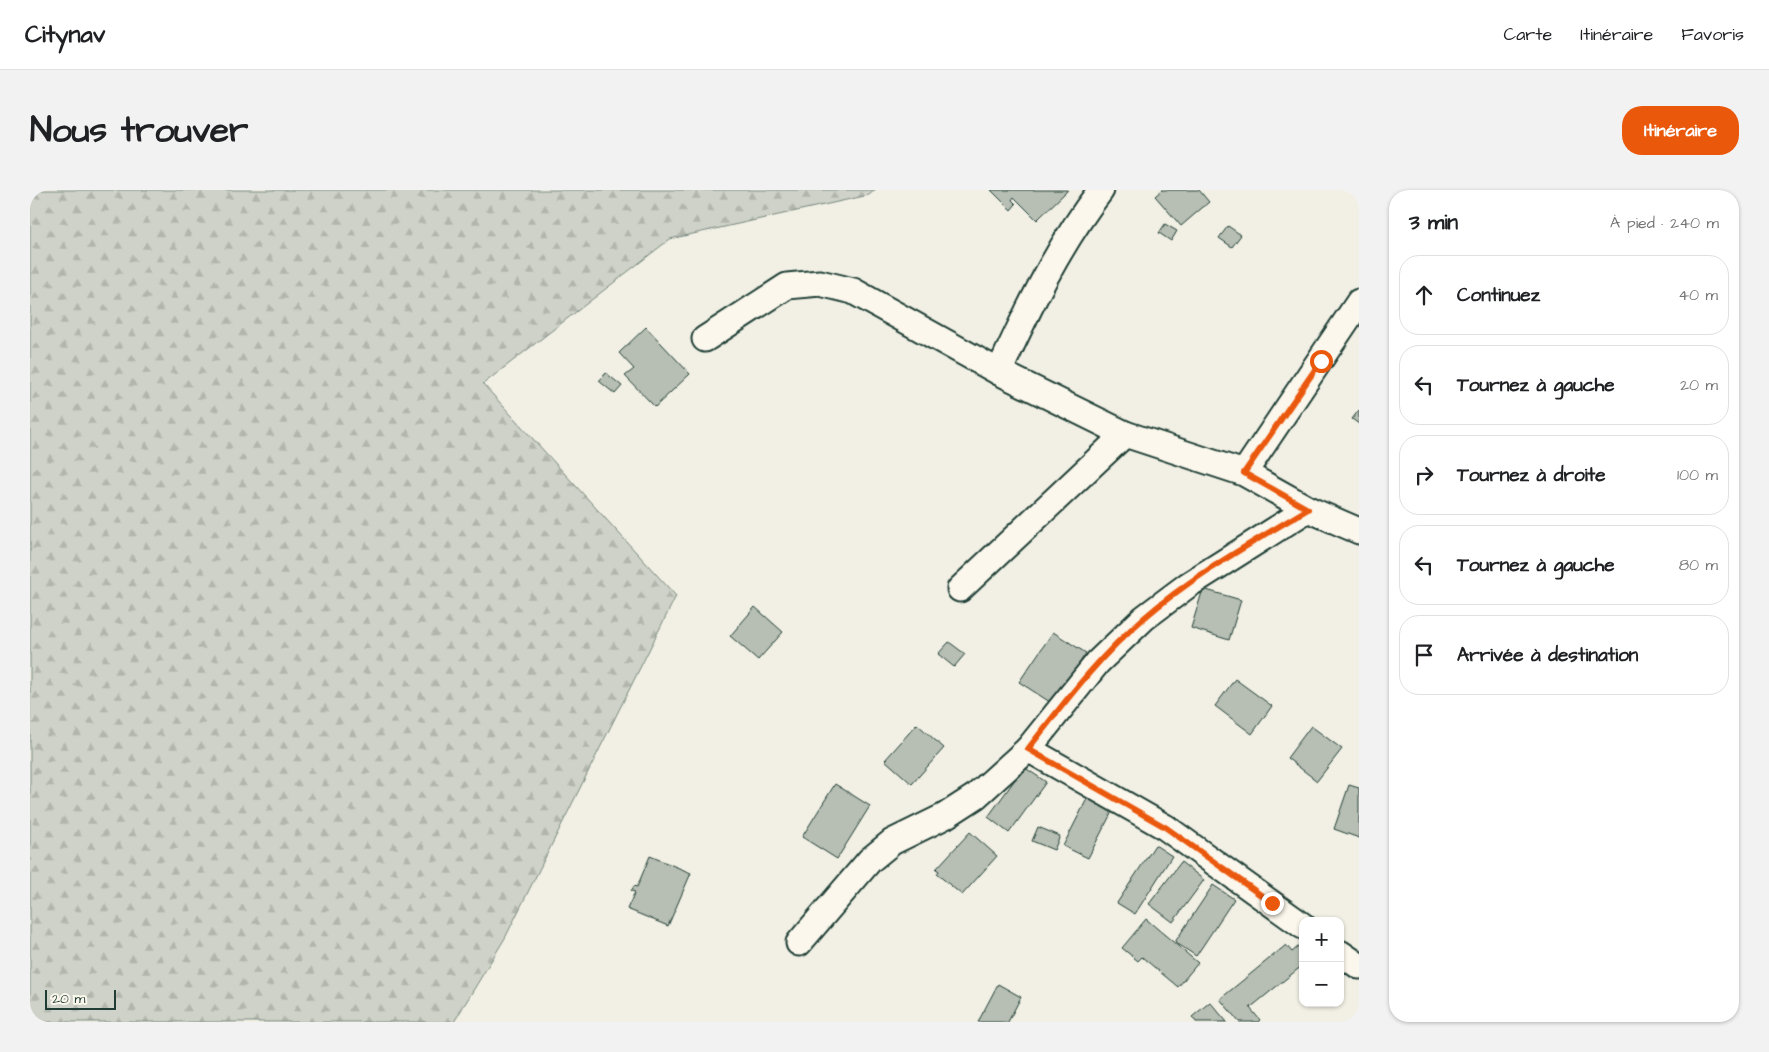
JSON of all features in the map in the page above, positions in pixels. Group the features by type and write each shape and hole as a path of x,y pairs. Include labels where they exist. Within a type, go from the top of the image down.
{"street":[{"path":"999,372 1024,318 1072,232 1101,190"},
{"path":"705,339 787,286 820,283 853,291 999,372 1125,434 1244,473 1308,509 1359,530"},
{"path":"1244,473 1359,302"},
{"path":"960,589 1125,434"},
{"path":"799,943 870,860 892,842 946,816 976,796 1028,749 1098,662 1144,618 1203,575 1308,509"},
{"path":"1028,749 1165,827 1207,855 1299,923"},
{"path":"1344,956 1359,966"}],"green space":[{"path":"30,190 875,190 869,195 670,239 483,384 676,596 505,938 454,1022 30,1022"}],"building":[{"path":"991,190 1068,190 1037,220 1014,197 1012,200 1016,204 1011,210"},
{"path":"1162,190 1199,190 1209,202 1181,226 1155,196"},
{"path":"1165,224 1177,231 1171,241 1159,233"},
{"path":"1228,226 1241,235 1232,247 1219,238"},
{"path":"646,327 690,374 655,407 625,376 634,369 619,353"},
{"path":"606,373 622,386 615,394 599,381"},
{"path":"1359,410 1359,424 1352,419"},
{"path":"1203,589 1241,600 1229,640 1191,628"},
{"path":"755,607 783,632 758,660 730,636"},
{"path":"1053,632 1086,653 1053,704 1019,682"},
{"path":"949,642 965,654 954,667 938,654"},
{"path":"1235,679 1272,706 1252,734 1215,706"},
{"path":"917,724 944,748 912,784 885,760"},
{"path":"1311,726 1342,749 1317,781 1287,758"},
{"path":"1024,767 1046,782 1009,833 988,817"},
{"path":"835,784 870,806 837,859 802,837"},
{"path":"1349,785 1359,788 1359,838 1334,829"},
{"path":"1090,793 1115,806 1088,858 1063,846"},
{"path":"1038,827 1060,836 1054,850 1032,841"},
{"path":"970,832 997,856 962,895 937,874 939,871 936,869"},
{"path":"1155,845 1172,856 1135,914 1117,903"},
{"path":"650,856 691,873 668,926 627,909 635,892 631,891 634,886 637,887"},
{"path":"1181,862 1204,880 1173,922 1149,904"},
{"path":"1213,885 1234,899 1196,956 1175,942"},
{"path":"1146,919 1198,963 1178,987 1142,957 1138,961 1122,948"},
{"path":"1286,945 1292,952 1299,946 1299,968 1250,1008 1260,1020 1258,1022 1239,1022 1220,999"},
{"path":"998,984 1021,997 1008,1022 978,1022"},
{"path":"1210,1002 1227,1022 1196,1022 1192,1017"}],"route":[{"path":"1272,903 1165,827 1028,749 1098,662 1144,618 1188,585 1308,509 1244,473 1321,361"}]}
